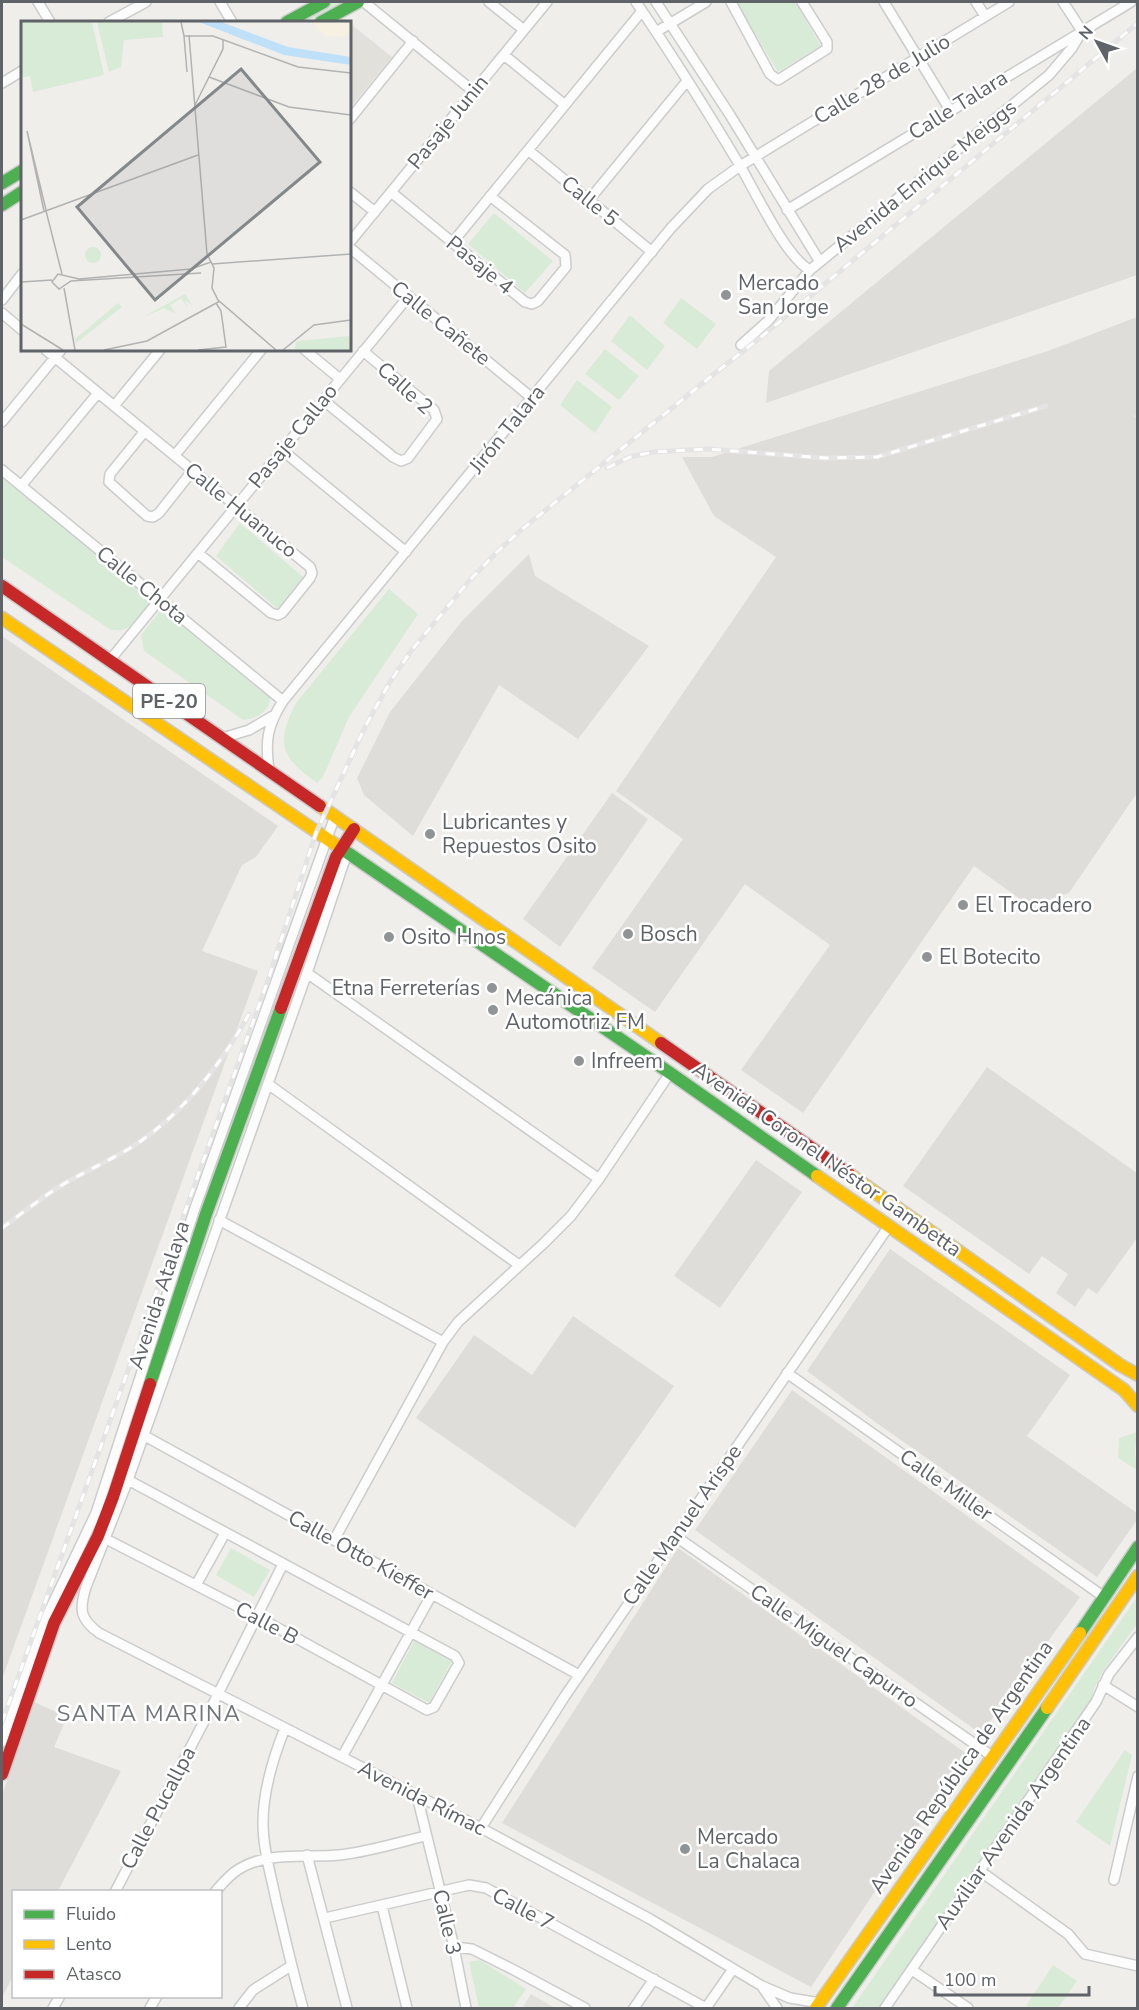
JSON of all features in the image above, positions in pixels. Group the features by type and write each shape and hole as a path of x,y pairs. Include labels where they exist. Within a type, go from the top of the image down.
{"main road":[{"path":"289,21 324,2"},
{"path":"323,21 358,2"},
{"path":"2,183 21,172"},
{"path":"2,205 21,193"},
{"name":"PE-20","path":"2,586 354,829"},
{"name":"PE-20","path":"2,618 343,851"},
{"name":"Avenida Atalaya","path":"2,1774 54,1623 98,1536 113,1497 206,1214 343,851 354,829"},
{"name":"Avenida Coronel Néstor Gambetta","path":"354,829 1137,1375"},
{"name":"Avenida Coronel Néstor Gambetta","path":"343,851 670,1073 1124,1390 1137,1406"},
{"name":"Avenida República de Argentina","path":"818,2006 1137,1547"},
{"name":"Avenida República de Argentina","path":"837,2008 1004,1771 1137,1576"}],"street":[{"path":"38,2 49,21"},
{"path":"111,21 146,2"},
{"path":"220,2 231,21"},
{"path":"364,2 473,91"},
{"path":"489,2 524,30"},
{"name":"Pasaje Junin","path":"351,241 547,2"},
{"path":"636,2 740,166 774,226 799,262 810,270"},
{"path":"656,2 820,262"},
{"path":"656,32 706,2"},
{"path":"731,2 770,74 778,80 827,49 827,42 802,2"},
{"path":"884,2 950,110"},
{"path":"976,2 985,16"},
{"name":"Calle 28 de Julio","path":"755,157 1010,2"},
{"path":"1063,2 1082,31"},
{"name":"Calle Talara","path":"786,210 1131,2"},
{"path":"452,243 642,11"},
{"name":"Avenida Enrique Meiggs","path":"741,345 768,321 810,270 1049,75 1072,48 1082,31"},
{"path":"351,118 413,41"},
{"path":"504,55 565,105"},
{"path":"2,83 21,72"},
{"path":"589,200 687,81"},
{"name":"Calle 5","path":"528,150 652,252"},
{"name":"Jirón Talara","path":"268,770 266,742 273,717 283,701 671,228 708,189 755,157"},
{"name":"Pasaje 4","path":"390,192 525,302 532,304 538,301 566,267 565,255 490,196"},
{"path":"351,193 375,212"},
{"name":"Calle Cañete","path":"351,249 532,398"},
{"path":"2,300 21,275"},
{"name":"Pasaje Callao","path":"110,660 408,297"},
{"path":"2,313 21,329"},
{"path":"114,406 159,351"},
{"path":"175,455 260,351"},
{"path":"306,351 340,378"},
{"name":"Calle 2","path":"323,400 393,457 401,461 408,458 437,419 436,414 363,351"},
{"path":"2,422 58,353"},
{"name":"Calle Huanuco","path":"58,353 98,393 310,567 312,573 278,615 271,613 198,553"},
{"path":"21,486 98,393"},
{"path":"145,431 110,474 109,482 147,516 153,517 159,513 193,470"},
{"path":"282,450 406,552"},
{"name":"Calle Chota","path":"2,470 283,701"},
{"path":"222,738 249,730 273,717"},
{"name":"Avenida Atalaya","path":"2,1742 45,1620 96,1513 195,1208 335,816"},
{"name":"Avenida Atalaya","path":"82,1613 82,1601 86,1587 128,1480 307,974 343,851"},
{"path":"307,974 599,1179"},
{"path":"334,1540 443,1342 458,1322 571,1216 599,1179 670,1073"},
{"path":"268,1084 519,1265"},
{"path":"219,1220 443,1342"},
{"name":"Calle Manuel Arispe","path":"481,1828 579,1676 889,1226"},
{"name":"Calle Miller","path":"787,1373 1104,1597"},
{"name":"Calle Otto Kieffer","path":"143,1435 579,1676"},
{"path":"128,1480 411,1633"},
{"path":"196,1586 225,1533"},
{"name":"Calle Miguel Capurro","path":"675,1536 993,1756"},
{"name":"Calle B","path":"106,1539 255,1616 427,1710 435,1707 459,1663 455,1656 411,1633"},
{"name":"Calle Pucallpa","path":"116,1890 283,1564"},
{"path":"342,1757 432,1594"},
{"name":"Avenida Rímac","path":"82,1613 88,1625 99,1634 481,1828 650,1919 762,1986 790,1998 818,2006"},
{"name":"Auxiliar Avenida Argentina","path":"885,2008 1096,1702 1103,1685 1137,1637"},
{"path":"1103,1685 1137,1707"},
{"path":"285,1728 266,1793 263,1823 267,1860 303,2008"},
{"path":"1114,1880 1137,1776"},
{"name":"Calle 3","path":"417,1796 454,1947 466,2008"},
{"path":"217,1890 240,1868 267,1860 360,1852 425,1836"},
{"path":"307,1855 347,2008"},
{"path":"980,1871 1068,1934 1085,1954 1137,1966"},
{"name":"Calle 7","path":"324,1918 470,1885 486,1888 706,2008"},
{"path":"382,1906 407,2008"},
{"path":"454,1947 472,1949 585,2008"},
{"path":"239,2008 253,1990 291,1965"},
{"path":"706,2008 733,1969"},
{"path":"912,1970 968,2008"},
{"path":"634,2008 654,1979"},
{"name":"Avenida Rímac","path":"762,1986 777,2008"}],"shaded area":[{"path":"351,24 392,57 351,107"},
{"path":"1137,68 1137,275 766,403 769,371"},
{"path":"1137,317 1137,417 1132,414 1138,419 1137,793 1069,893 1030,906 974,866 803,1113 741,1070 830,945 745,884 655,1012 592,968 683,839 616,791 776,557 714,516 682,457 712,457 1048,351"},
{"path":"529,554 535,576 649,646 578,739 499,685 413,836 364,795 357,778 390,712 462,621"},
{"path":"2,636 278,826 256,857 242,865 202,951 258,971 2,1679"},
{"path":"612,793 648,819 560,947 523,919"},
{"path":"987,1067 1137,1173 1137,1238 1097,1294 1088,1288 1075,1307 1056,1293 1068,1274 1042,1256 1029,1274 903,1186"},
{"path":"756,1160 802,1192 720,1308 674,1276"},
{"path":"890,1249 1070,1375 1027,1436 1137,1513 1137,1520 1097,1577 878,1424 807,1371"},
{"path":"573,1316 674,1386 575,1528 416,1418 474,1335 532,1375"},
{"path":"792,1390 1080,1597 981,1734 695,1530"},
{"path":"678,1548 967,1754 811,1987 502,1823"},
{"path":"34,1702 67,1717 54,1747 121,1771 59,1890 12,1890 12,1978 2,1998 2,1795"},
{"path":"531,1994 555,2008 522,2008"}],"green space":[{"path":"327,2 344,2 309,21 292,21"},
{"path":"736,2 795,2 821,46 778,72"},
{"path":"494,213 553,261 525,293 468,244"},
{"path":"681,298 716,324 697,349 663,323"},
{"path":"630,315 665,346 647,370 611,341"},
{"path":"605,349 639,376 619,400 585,374"},
{"path":"577,380 612,407 595,433 560,405"},
{"path":"2,477 149,594 151,599 135,622 122,630 111,630 2,557"},
{"path":"240,523 303,577 278,609 216,556"},
{"path":"389,589 418,614 349,717 323,777 317,783 296,765 285,749 285,729 289,717 296,703"},
{"path":"161,610 165,610 269,694 269,705 264,712 256,717 243,720 144,651 141,635"},
{"path":"1137,1432 1135,1451 1137,1470 1118,1458 1119,1438"},
{"path":"231,1548 270,1570 254,1597 216,1575"},
{"path":"1137,1597 1137,1624 1103,1671 1094,1689 1092,1700 879,2008 852,2008"},
{"path":"415,1639 453,1659 429,1703 392,1683"},
{"path":"1125,1750 1132,1755 1110,1846 1076,1822"},
{"path":"480,1960 526,1989 513,2008 479,2008 469,1962"},
{"path":"1053,1965 1077,1981 1058,2008 1026,2006"}],"railway":[{"path":"2,1722 268,980 316,833 365,727 390,682 411,651 469,581 521,530 760,338 1138,23"},
{"path":"607,468 630,457 653,452 707,449 825,458 877,457 1046,406"},
{"path":"2,1228 62,1185 120,1154 155,1130 201,1085 227,1050 249,1014"}],"traffic: fast":[{"path":"289,21 324,2"},
{"path":"323,21 358,2"},
{"path":"2,183 21,172"},
{"path":"2,205 21,193"},
{"path":"339,847 817,1176"},
{"path":"150,1384 206,1214 281,1008"},
{"path":"1080,1633 1138,1547"},
{"path":"837,2008 1047,1708"}],"traffic: slow":[{"path":"2,618 339,847"},
{"path":"320,806 661,1043"},
{"path":"849,1174 1120,1365 1138,1375"},
{"path":"817,1176 1124,1390 1138,1406"},
{"path":"1047,1708 1138,1576"},
{"path":"816,2008 1080,1633"}],"traffic: jam":[{"path":"2,586 320,806"},
{"path":"281,1008 336,857 354,829"},
{"path":"661,1043 849,1174"},
{"path":"2,1774 54,1623 98,1536 113,1497 150,1384"}],"place":[{"name":"Mercado San Jorge","path":"726,295"},
{"name":"Lubricantes y Repuestos Osito","path":"430,834"},
{"name":"El Trocadero","path":"963,905"},
{"name":"Bosch","path":"628,934"},
{"name":"Osito Hnos","path":"389,937"},
{"name":"El Botecito","path":"927,957"},
{"name":"Etna Ferreterías","path":"492,988"},
{"name":"Mecánica Automotriz FM","path":"493,1010"},
{"name":"Infreem","path":"579,1061"},
{"name":"Mercado La Chalaca","path":"685,1849"}],"district":[{"name":"SANTA MARINA","path":"149,1713"}]}
